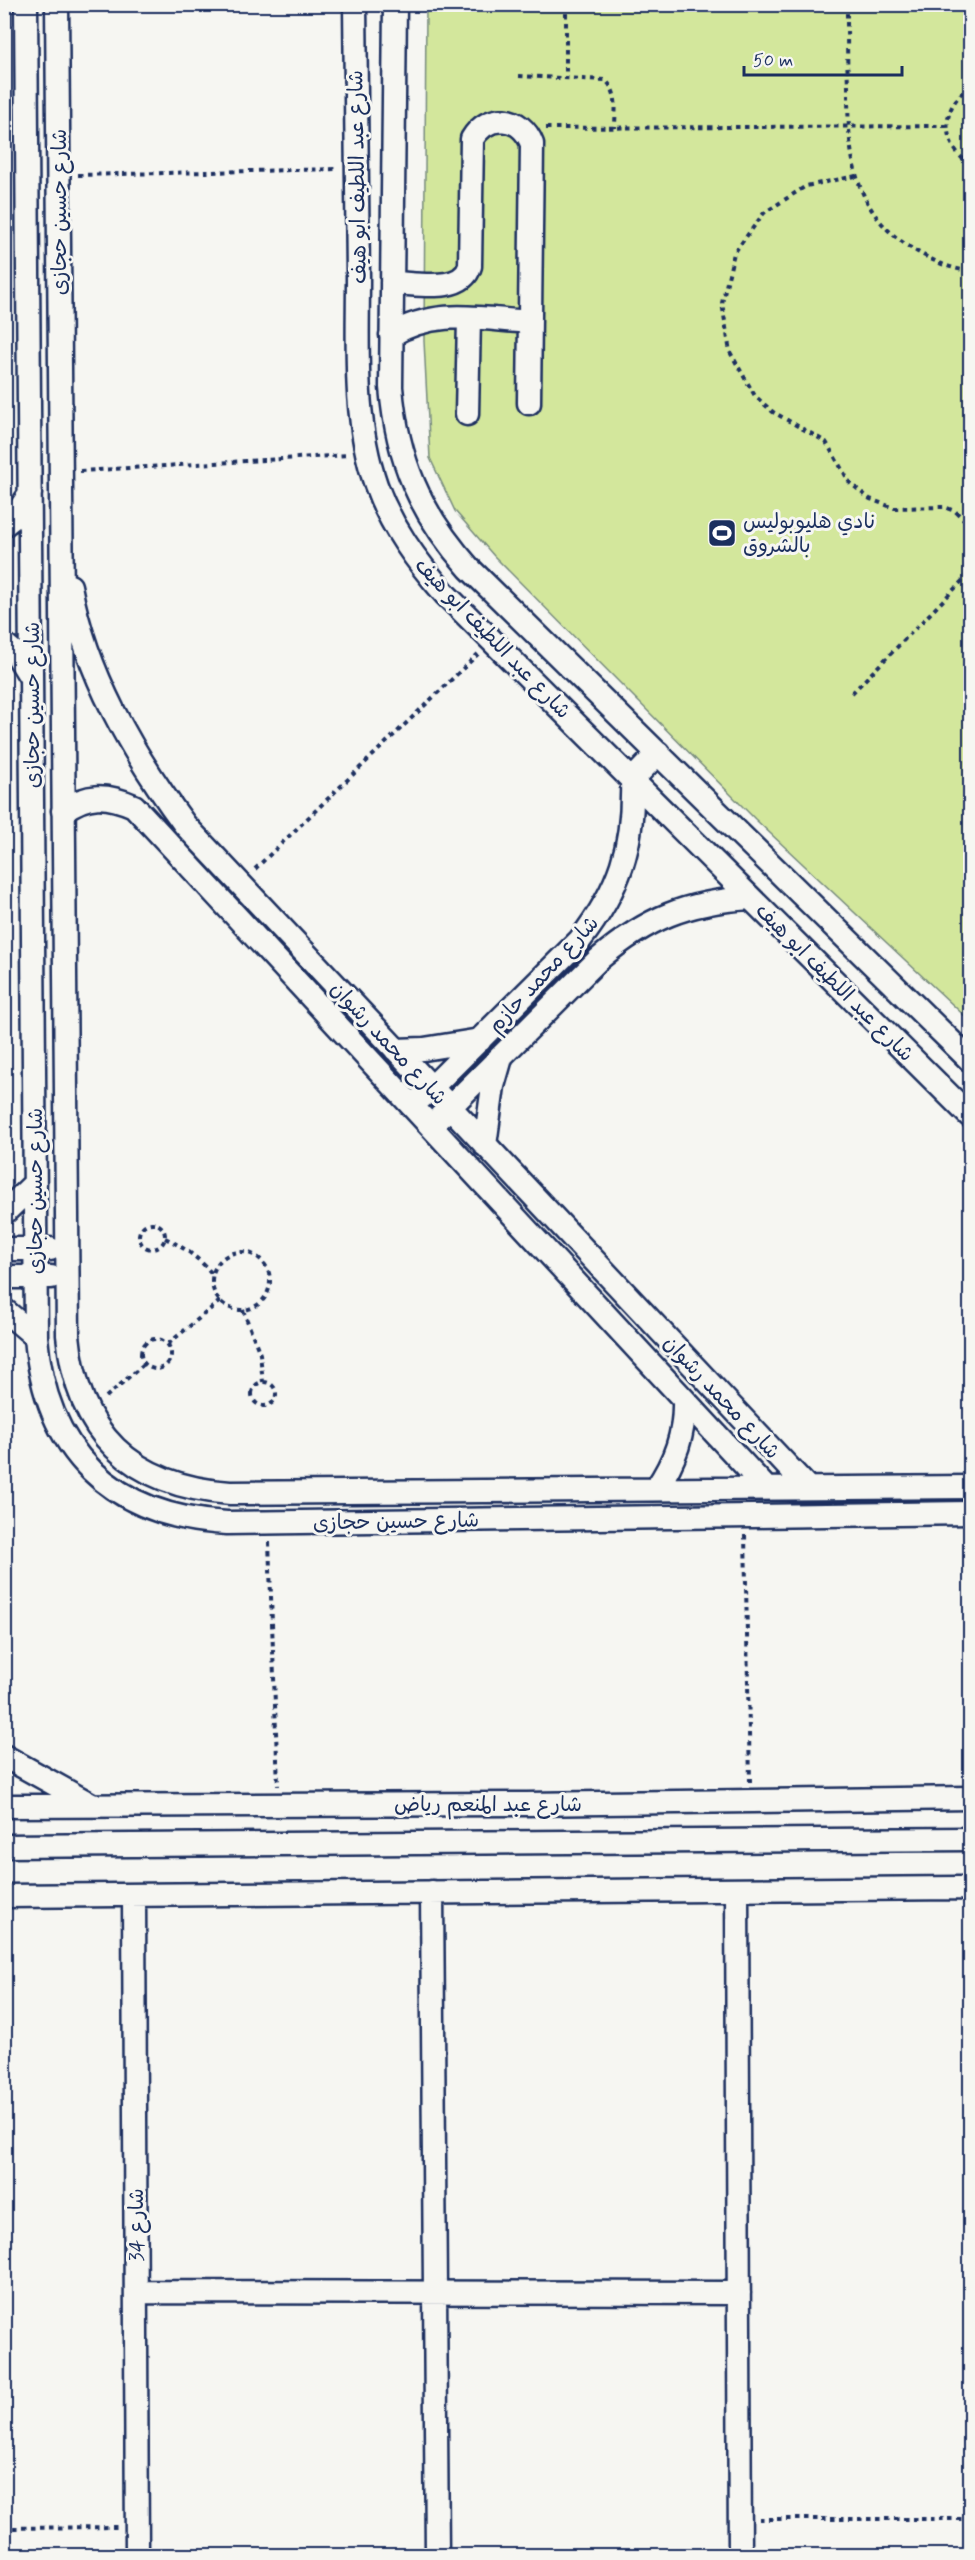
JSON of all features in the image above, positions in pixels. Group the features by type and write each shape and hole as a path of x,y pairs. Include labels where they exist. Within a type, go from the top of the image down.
{"street":[{"name":"شارع حسين حجازى","path":"26,4 36,1337 39,1370 47,1402 80,1458 104,1481 131,1500 162,1513 194,1521 970,1513"},
{"name":"شارع حسين حجازى","path":"57,4 68,1335 71,1367 80,1396 95,1424 115,1448 140,1467 168,1482 198,1490 230,1493 970,1487"},
{"name":"شارع عبد اللطيف ابو هيف","path":"355,4 359,389 367,454 376,485 405,544 432,579 492,641 970,1116"},
{"name":"شارع عبد اللطيف ابو هيف","path":"394,4 391,387 399,444 408,471 433,523 469,568 970,1060"},
{"path":"392,283 452,284 462,279 470,266 472,140 483,126 498,120 507,120 523,128 532,144 529,403"},
{"path":"391,335 405,327 436,317 530,322"},
{"path":"467,414 469,318"},
{"path":"4,525 14,517 30,483 61,472"},
{"name":"شارع محمد رشوان","path":"61,542 71,593 85,643 104,692 127,739 154,783 185,825 808,1488"},
{"path":"4,644 17,655 31,678"},
{"path":"632,780 658,753"},
{"name":"شارع محمد حازم","path":"412,1107 580,940 601,913 617,882 628,849 633,815 632,780"},
{"name":"شارع محمد رشوان","path":"63,811 75,802 89,797 103,796 118,798 134,806 684,1400 773,1488"},
{"name":"شارع محمد حازم","path":"431,1127 599,959 624,937 653,920 684,907 717,900 750,898"},
{"path":"396,1050 452,1046 480,1040"},
{"path":"485,1144 491,1096 501,1058"},
{"path":"4,1213 35,1183"},
{"path":"4,1250 67,1249"},
{"path":"4,1277 67,1277"},
{"path":"4,1310 36,1337"},
{"path":"656,1490 670,1469 679,1446 684,1422 684,1400"},
{"path":"773,1488 780,1515"},
{"path":"4,1756 93,1805"},
{"name":"شارع عبد المنعم رياض","path":"4,1806 526,1804 970,1798"},
{"path":"526,1804 527,1843"},
{"name":"شارع عبد المنعم رياض","path":"4,1846 970,1839"},
{"path":"4,1896 960,1888 970,1890"},
{"path":"737,1890 740,2556"},
{"path":"432,1893 437,2556"},
{"name":"شارع 34","path":"134,1895 137,2556"},
{"path":"136,2292 739,2293"}],"path":[{"path":"566,4 566,78"},
{"path":"847,4 850,156 864,196 890,231 906,245 944,265 970,271"},
{"path":"519,76 605,80 612,86 615,95 615,128"},
{"path":"970,86 953,103 947,126 954,149 970,165"},
{"path":"523,128 947,126"},
{"path":"58,175 357,169"},
{"path":"856,176 806,186 764,213 746,237 734,254 722,303 729,352 755,396 780,417 826,442 850,483 870,499 894,508 944,507 955,511 970,525"},
{"path":"61,472 367,454"},
{"path":"852,693 970,573"},
{"path":"239,884 492,641"},
{"path":"147,1224 158,1224 165,1233 165,1238 158,1247 147,1248 140,1239 140,1233 147,1224"},
{"path":"165,1238 192,1253 213,1275"},
{"path":"248,1253 264,1262 270,1279 266,1297 260,1304 243,1310 234,1309 220,1301 212,1284 213,1275 222,1259 230,1254 248,1253"},
{"path":"168,1344 220,1301"},
{"path":"243,1310 260,1354 263,1382"},
{"path":"149,1340 163,1340 168,1344 171,1350 169,1364 156,1370 144,1364 141,1351 149,1340"},
{"path":"88,1412 144,1364"},
{"path":"263,1382 273,1386 276,1397 273,1403 262,1406 257,1404 252,1394 253,1388 263,1382"},
{"path":"745,1516 750,1801"},
{"path":"268,1522 279,1805"},
{"path":"740,2519 970,2519"},
{"path":"4,2528 137,2527"}],"green space":[{"name":"نادي هليوبوليس بالشروق","path":"426,5 970,5 970,1021 755,819 494,556 455,511 430,458 424,341"}],"place":[{"name":"نادي هليوبوليس بالشروق","path":"722,533"}]}
